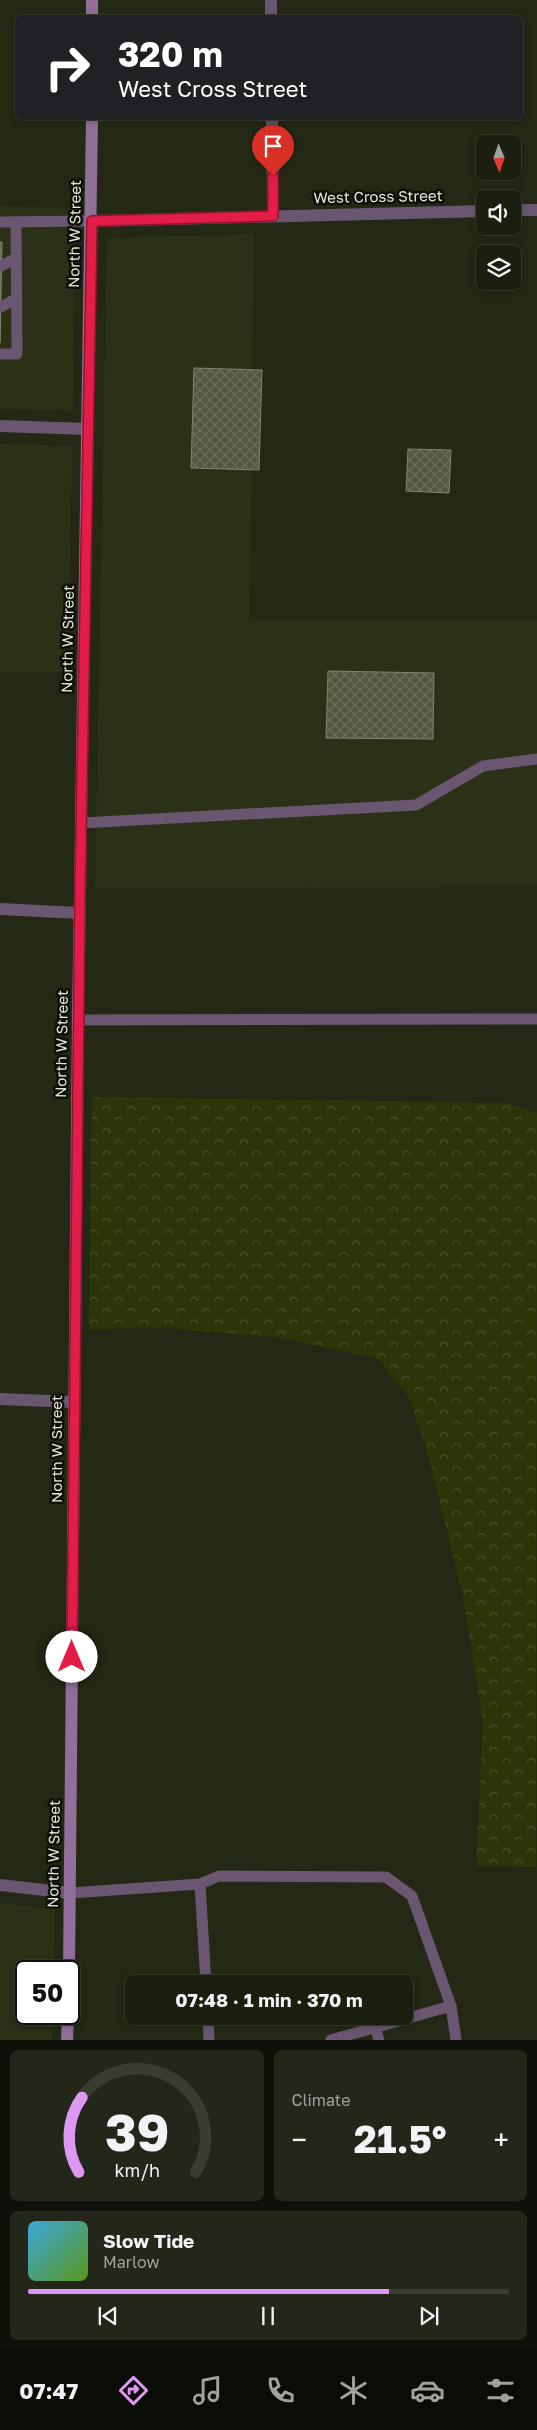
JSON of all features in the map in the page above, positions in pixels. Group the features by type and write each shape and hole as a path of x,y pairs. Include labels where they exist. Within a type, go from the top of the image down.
{"main road":[{"path":"92,0 92,15"},
{"name":"North W Street","path":"68,1960 73,1402 92,120"},
{"path":"67,2040 68,2025"}],"street":[{"path":"271,0 271,15"},
{"path":"272,120 273,216"},
{"path":"521,210 537,210"},
{"name":"West Cross Street","path":"92,221 476,211"},
{"path":"0,426 88,429"},
{"path":"0,909 80,913"},
{"path":"0,1399 73,1402"},
{"path":"0,1885 70,1893"}],"lane":[{"path":"0,222 92,221"},
{"path":"0,354 17,354 16,222"},
{"path":"1,266 16,258"},
{"path":"1,306 17,298"},
{"path":"81,823 416,805 483,766 537,759"},
{"path":"78,1020 537,1019"},
{"path":"70,1893 200,1884 219,1876 386,1877 412,1896 451,2006 456,2040"},
{"path":"200,1884 205,1975"},
{"path":"334,2040 451,2006"},
{"path":"209,2025 210,2040"},
{"path":"376,2027 379,2040"}],"shaded area":[{"path":"0,206 76,208 73,411 0,409"},
{"path":"254,234 250,620 537,620 537,887 95,888 107,238"},
{"path":"0,444 72,446 68,672 0,673"},
{"path":"0,1903 55,1909 53,1960 15,1960 15,2025 53,2025 52,2040 0,2040"}],"green space":[{"path":"92,1097 507,1103 537,1113 536,1867 476,1866 483,1722 462,1592 429,1458 410,1399 377,1358 275,1337 152,1327 89,1330"}],"building":[{"path":"0,242 2,242 0,343"},
{"path":"194,368 262,370 259,470 191,468"},
{"path":"408,449 451,450 449,493 406,491"},
{"path":"328,671 434,673 433,739 326,738"}],"route":[{"path":"72,1657 73,1402 80,895 92,221 273,216 273,176"}]}
